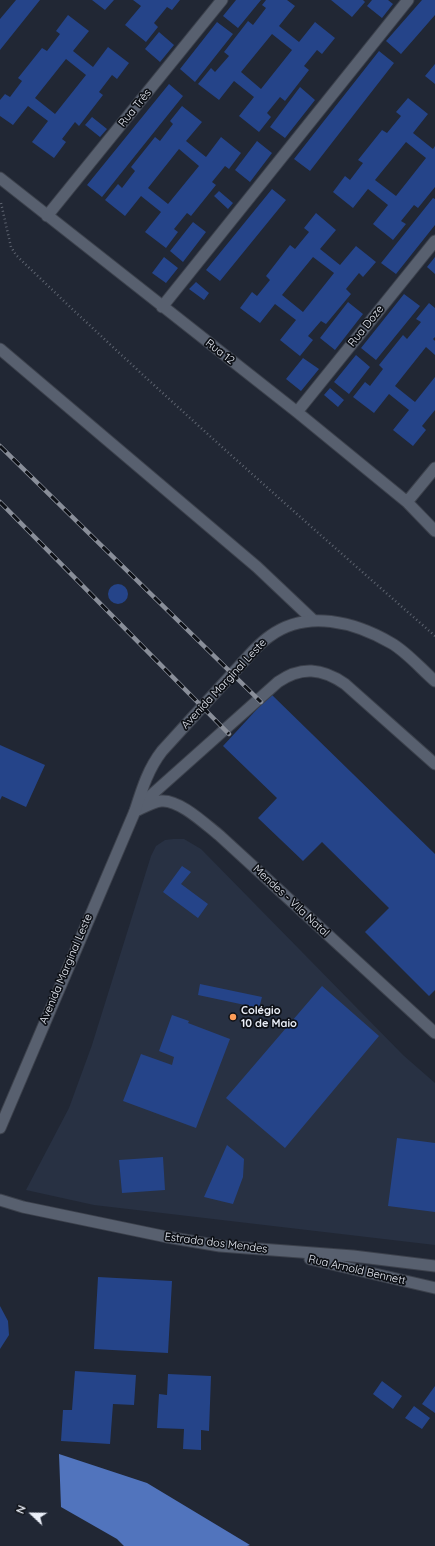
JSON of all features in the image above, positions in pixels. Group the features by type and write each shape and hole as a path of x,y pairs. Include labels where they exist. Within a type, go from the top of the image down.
{"street":[{"name":"Rua Três","path":"47,216 222,0"},
{"path":"162,307 408,0"},
{"name":"Rua 12","path":"0,178 297,412 407,502 435,531"},
{"name":"Rua Doze","path":"297,412 435,241"},
{"path":"0,349 257,567 313,620"},
{"path":"407,502 435,468"},
{"name":"Avenida Marginal Leste","path":"0,1128 135,811 146,776 162,751 254,650 270,635 290,626 313,620 336,622 358,627 392,644 435,681"},
{"name":"Avenida Marginal Leste","path":"135,811 278,682 287,676 304,672 318,672 335,677 435,764"},
{"name":"Mendes - Vila Natal","path":"135,811 160,801 174,803 188,812 219,835 435,1033"},
{"path":"0,1195 16,1205"},
{"name":"Estrada dos Mendes","path":"0,1200 16,1205 167,1237 220,1246 353,1256 435,1266"},
{"name":"Rua Arnold Bennett","path":"278,1251 435,1288"}],"path":[{"path":"0,200 11,247 16,255 100,336 304,521 435,636"}],"shaded area":[{"name":"Colégio 10 de Maio","path":"184,839 201,849 403,1055 435,1083 435,1245 94,1205 26,1190 69,1108 92,1045 151,856 156,846 165,840"}],"water":[{"path":"59,1454 147,1483 250,1545 124,1546 117,1539 61,1507"}],"building":[{"path":"16,0 40,0 0,50 0,19"},
{"path":"92,0 114,0 105,10"},
{"path":"133,0 180,0 172,10 167,7 154,23 158,27 146,42 125,25 141,6"},
{"path":"236,0 261,0 238,28 223,16"},
{"path":"266,0 287,0 295,6 279,26 299,42 315,22 335,38 322,54 317,50 304,66 309,70 285,101 280,97 267,113 271,117 259,132 239,116 254,97 234,81 219,100 198,84 211,68 215,72 229,56 224,52 248,21 253,25 266,8 262,5","holes":["272,34 292,50 261,89 241,72"]},
{"path":"331,0 363,0 365,2 352,17"},
{"path":"372,0 388,0 393,4 382,18 367,6"},
{"path":"422,0 435,0 435,15 401,54 386,41"},
{"path":"68,15 89,31 73,51 93,67 108,47 129,63 117,79 112,75 99,92 103,95 79,126 75,122 62,139 66,142 54,158 32,142 48,121 28,106 13,125 0,116 0,100 5,94 10,97 22,81 18,78 42,48 47,51 60,34 56,31","holes":["66,59 86,75 55,114 35,98"]},
{"path":"217,22 233,34 195,82 180,69"},
{"path":"159,32 174,45 160,62 145,49"},
{"path":"379,51 394,63 310,171 294,159"},
{"path":"435,64 435,84 425,76"},
{"path":"169,84 183,96 102,197 87,185"},
{"path":"300,87 315,100 285,138 270,127"},
{"path":"408,98 428,114 413,133 433,149 435,146 435,187 418,208 414,205 401,221 406,224 393,240 373,224 388,205 368,189 353,208 333,192 345,176 350,180 363,163 358,160 382,130 387,133 401,116 396,112","holes":["406,142 426,158 396,196 375,180"]},
{"path":"182,106 202,122 186,141 206,157 221,137 241,153 229,169 225,166 212,182 216,185 191,216 187,213 174,229 178,232 166,248 145,232 161,212 141,196 125,216 105,200 118,184 122,188 135,171 131,167 155,137 160,141 173,124 170,121","holes":["179,149 199,166 168,204 148,188"]},
{"path":"92,117 107,129 100,137 85,125"},
{"path":"257,141 272,153 250,182 235,170"},
{"path":"272,189 286,200 220,281 206,270"},
{"path":"219,191 233,203 228,209 214,196"},
{"path":"433,198 435,199 435,225 396,274 381,263"},
{"path":"316,213 336,230 320,249 340,265 356,246 376,262 363,277 359,273 346,289 351,294 326,324 321,321 308,336 313,340 300,356 280,340 296,320 275,304 260,323 240,308 252,292 257,296 270,280 266,276 290,245 295,249 309,232 304,228","holes":["313,257 334,273 303,312 282,295"]},
{"path":"193,222 206,232 183,262 170,251"},
{"path":"164,257 178,268 166,283 152,273"},
{"path":"435,257 435,274 427,267"},
{"path":"196,282 209,293 204,300 189,289"},
{"path":"404,294 420,306 376,360 361,348"},
{"path":"348,302 363,314 335,350 320,338"},
{"path":"429,303 435,308 435,337 433,339 435,341 435,355 426,347 395,386 415,402 435,377 435,410 422,426 426,430 413,446 393,430 409,410 389,394 374,413 353,397 365,382 370,386 383,369 379,365 403,335 407,339 421,322 416,319"},
{"path":"356,355 370,367 349,394 334,382"},
{"path":"303,358 319,369 301,391 286,379"},
{"path":"330,388 344,400 338,407 324,395"},
{"path":"118,584 125,587 128,594 125,601 118,604 111,601 108,594 111,587"},
{"path":"271,694 435,854 435,990 429,996 365,932 389,908 322,842 303,861 258,818 277,798 223,746"},
{"path":"0,745 45,765 26,807 2,796 0,800"},
{"path":"182,866 191,872 181,884 208,904 198,918 163,892"},
{"path":"200,984 262,997 259,1008 198,995"},
{"path":"322,986 379,1036 285,1148 226,1098"},
{"path":"172,1015 189,1021 188,1023 230,1039 196,1128 123,1101 141,1054 172,1065 174,1057 159,1051"},
{"path":"397,1138 435,1143 435,1212 388,1206"},
{"path":"227,1145 244,1159 243,1177 233,1204 204,1197"},
{"path":"163,1157 165,1190 122,1193 119,1160"},
{"path":"98,1277 172,1281 168,1353 94,1349"},
{"path":"0,1306 8,1321 9,1335 0,1349"},
{"path":"75,1371 136,1375 134,1405 113,1404 110,1444 61,1441 63,1410 72,1410"},
{"path":"168,1374 211,1376 209,1431 201,1430 201,1450 183,1449 184,1429 157,1428 159,1394 167,1395"},
{"path":"382,1381 402,1396 393,1409 373,1394"},
{"path":"435,1386 435,1413 422,1404"},
{"path":"414,1406 430,1418 422,1429 405,1418"}],"railway":[{"path":"0,446 261,702"},
{"path":"0,502 229,734"}],"place":[{"name":"Colégio 10 de Maio","path":"233,1017"}]}
